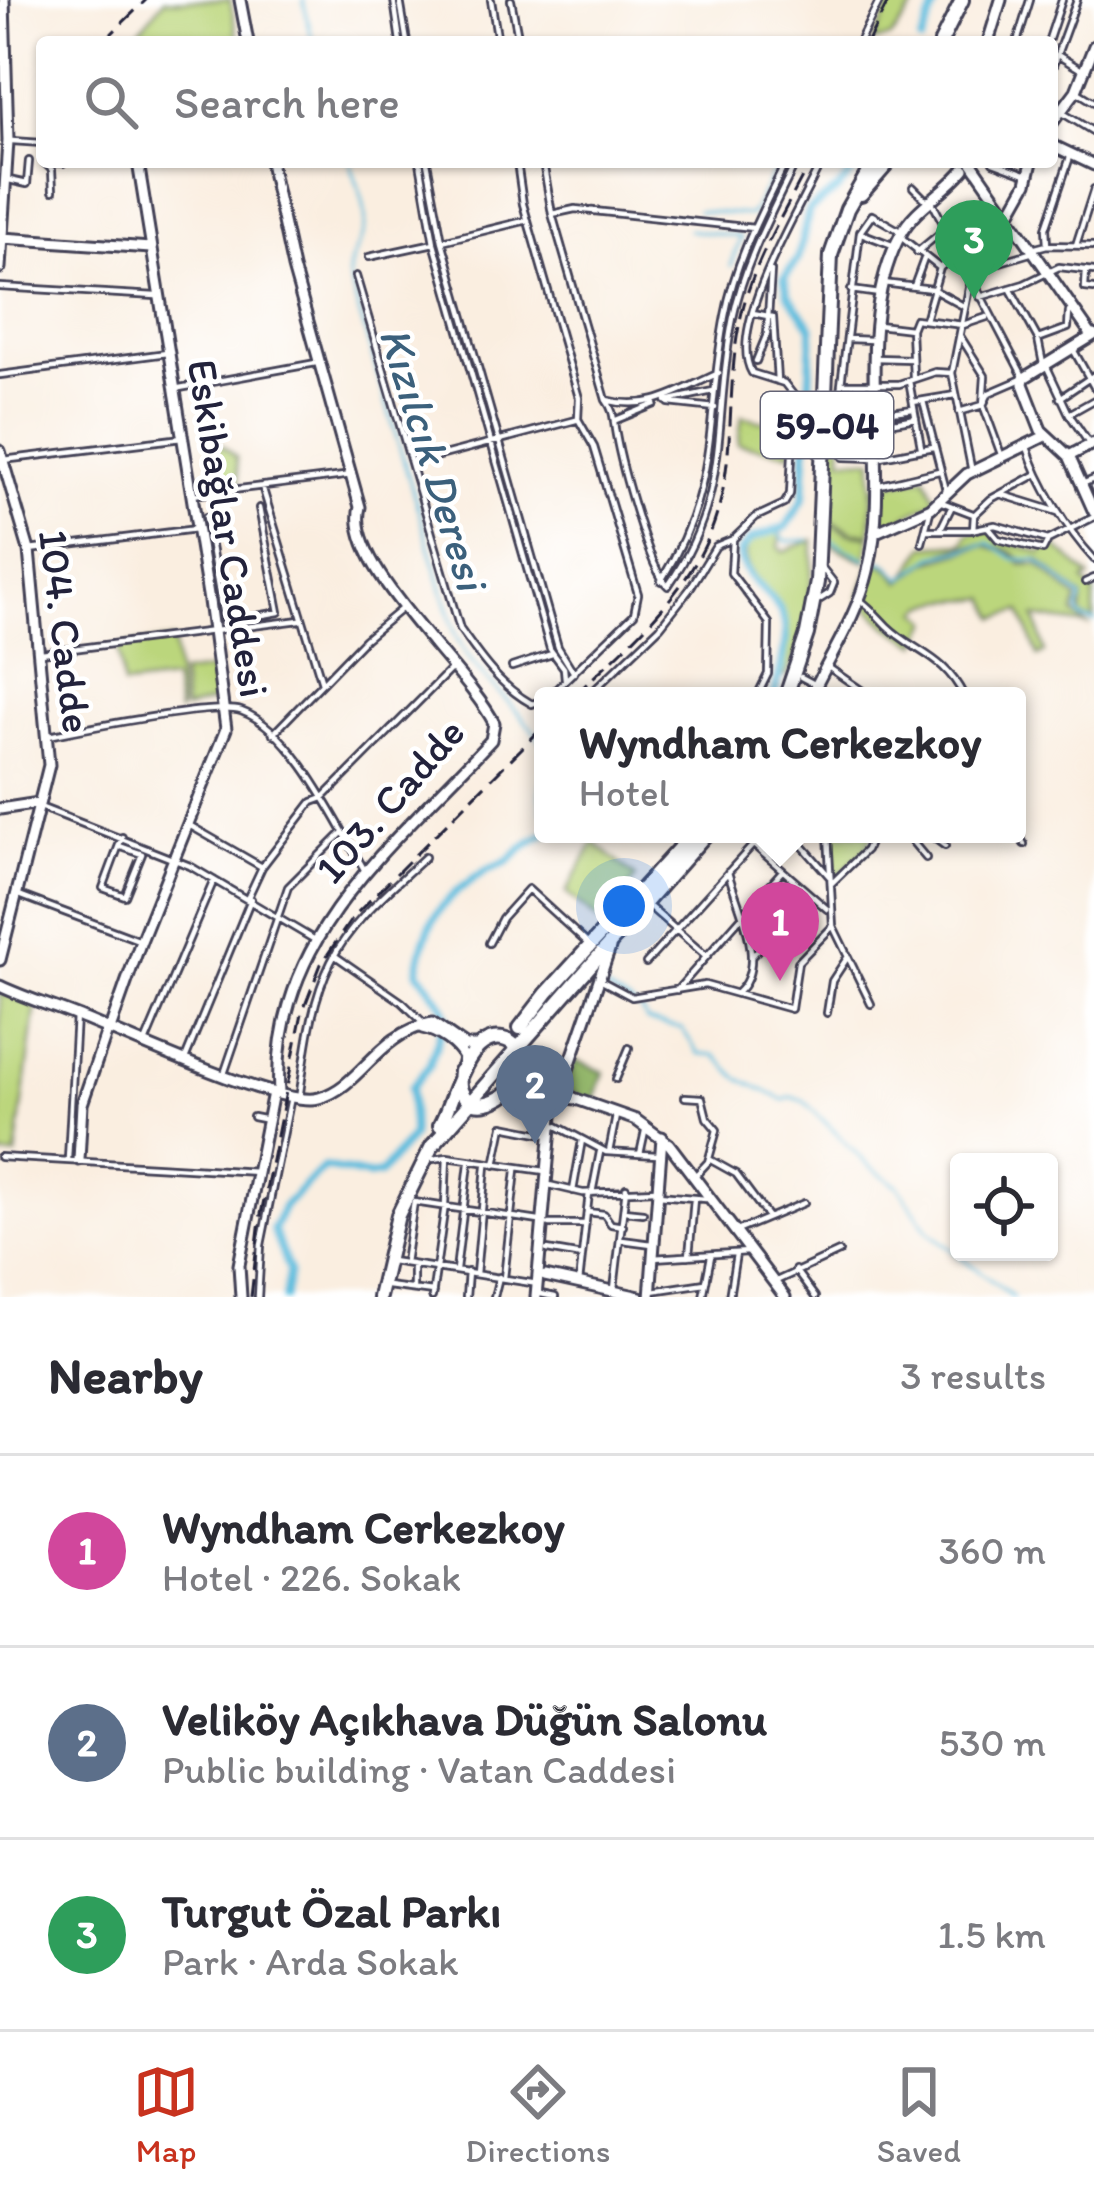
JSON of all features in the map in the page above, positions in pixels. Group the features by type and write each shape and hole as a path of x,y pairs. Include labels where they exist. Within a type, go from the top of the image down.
{"main road":[{"path":"941,36 958,0"},
{"path":"858,194 874,168"},
{"name":"59-04","path":"798,687 823,569 834,272 858,194"},
{"name":"59-04","path":"789,687 807,634 817,582 831,255 858,194"},
{"path":"520,1028 547,993 690,843"},
{"path":"441,1128 691,843"},
{"path":"381,1294 398,1215 449,1110 460,1071 489,1040 520,1028 574,982 692,843"},
{"path":"441,1128 503,1098 519,1079 532,1037 556,999"},
{"path":"489,1040 515,1045"},
{"path":"515,1045 519,1079"},
{"path":"460,1071 466,1099"},
{"path":"466,1099 486,1103 503,1098"}],"street":[{"path":"0,268 8,141 4,0"},
{"path":"240,0 247,36"},
{"path":"397,0 403,36"},
{"path":"491,0 497,36"},
{"path":"512,0 518,36"},
{"path":"862,36 880,0"},
{"path":"990,36 1001,0"},
{"path":"1019,36 1030,0"},
{"path":"1050,36 1062,0"},
{"path":"1077,0 1059,56 1088,75"},
{"path":"1054,24 1068,28"},
{"path":"1058,116 1088,75 1094,46"},
{"path":"1076,91 1094,102"},
{"path":"1061,112 1094,132"},
{"path":"8,141 36,142"},
{"path":"1058,148 1094,165"},
{"path":"1047,245 1046,228 1071,154"},
{"path":"8,180 27,184 28,160 36,161"},
{"path":"50,168 53,191"},
{"name":"Eskibağlar Caddesi","path":"73,1160 82,1104 108,1028 224,733 215,631 139,168"},
{"name":"103. Cadde","path":"241,1297 238,1265 268,1120 286,1095 277,1056 295,978 315,940 365,871 491,740 494,723 385,584 366,549 356,522 360,507 292,268 271,168"},
{"path":"424,168 559,647 574,673"},
{"path":"424,168 434,243 552,654 565,679"},
{"path":"518,168 528,220 579,398 578,419 594,447 638,594 634,614 557,687"},
{"path":"544,168 552,214 606,400 615,412 635,504 661,581 668,586 687,559 713,491 733,316 760,237 793,168"},
{"path":"661,581 679,554 700,498 710,459 725,316 754,228 783,168"},
{"path":"597,687 672,613 716,546 784,504 790,494 796,398 784,383 752,373 746,363 758,290 818,168"},
{"path":"816,687 858,598 870,559 881,288 899,238 963,168"},
{"path":"968,168 1089,338"},
{"path":"1009,168 1028,175"},
{"path":"925,320 940,268 1007,217 1030,168"},
{"path":"913,187 930,202 961,252 1024,378 1027,403 1045,436 1069,456 1094,514 1048,540 1043,550 998,538 988,526"},
{"path":"1076,245 1094,189"},
{"path":"552,214 575,209 754,228"},
{"path":"933,447 875,458 844,457 845,410 838,409 860,232 872,215 940,268"},
{"path":"917,252 945,226 964,219 982,239"},
{"path":"442,241 528,220"},
{"path":"860,232 899,238"},
{"path":"2,238 151,248"},
{"path":"369,257 434,243"},
{"path":"971,273 1047,245 1094,246"},
{"path":"914,286 924,259"},
{"path":"756,361 767,334 773,260"},
{"path":"980,297 1059,267 1090,271 1084,288 1094,289"},
{"path":"971,273 952,373 972,472"},
{"path":"1047,274 1089,338"},
{"path":"356,276 460,629 491,672 534,703"},
{"path":"0,286 159,296"},
{"path":"851,290 914,286 932,289 965,307"},
{"path":"1010,288 1060,398 1092,444 1069,456"},
{"path":"1037,339 1068,328 1069,312"},
{"path":"753,313 773,317 777,381"},
{"path":"921,449 911,381 915,319 963,325 989,316"},
{"path":"878,325 911,329"},
{"path":"961,336 985,376 983,405 1002,457"},
{"path":"959,412 983,405 989,393 1045,368 1089,338"},
{"path":"849,339 878,340"},
{"path":"1074,351 1094,387"},
{"path":"0,375 168,352"},
{"path":"876,358 911,358"},
{"path":"174,389 320,363"},
{"path":"843,384 877,386 934,372 952,373"},
{"path":"615,421 719,373"},
{"path":"1060,398 1091,376"},
{"path":"657,403 713,391"},
{"path":"877,419 923,400 956,394"},
{"path":"606,400 716,408"},
{"path":"922,543 939,501 940,471 923,400"},
{"path":"1069,414 1094,400"},
{"path":"877,419 916,418"},
{"path":"413,463 578,419"},
{"path":"874,533 939,501 972,472 1045,436"},
{"path":"2,456 182,438"},
{"path":"1027,445 1067,530 1094,559"},
{"name":"104. Cadde","path":"0,960 49,765 28,550 2,456"},
{"path":"874,487 940,471"},
{"path":"973,530 974,515 1000,494 1038,474"},
{"path":"192,495 352,475"},
{"path":"1082,484 1094,478"},
{"path":"262,487 322,683"},
{"path":"1000,494 1059,513"},
{"path":"939,501 974,515"},
{"path":"940,530 952,506"},
{"path":"215,631 224,622 279,612 259,508"},
{"path":"206,517 224,622"},
{"path":"926,530 995,525 1048,540"},
{"path":"28,550 198,529"},
{"path":"733,539 730,573 769,623 768,674 762,687"},
{"path":"858,598 889,628 921,647 958,687"},
{"path":"273,734 364,639 405,606"},
{"path":"41,653 300,620"},
{"path":"512,668 552,654"},
{"path":"568,664 585,662"},
{"path":"826,665 858,687"},
{"path":"185,1059 262,867 313,802 453,667"},
{"path":"802,677 810,687"},
{"path":"48,736 225,710 243,712 273,734 322,797 365,871"},
{"path":"0,809 39,805 176,859 315,940"},
{"path":"189,825 262,867"},
{"path":"224,1074 294,879 343,832"},
{"path":"119,846 142,854 125,896 103,888 122,837"},
{"path":"749,843 830,911"},
{"path":"830,843 833,926 871,1004"},
{"path":"831,882 869,843"},
{"path":"914,843 926,858"},
{"path":"941,843 945,846"},
{"path":"801,844 831,882"},
{"path":"646,963 752,846"},
{"path":"257,1297 286,1095 315,1002 334,956 425,857"},
{"path":"676,990 782,871"},
{"path":"728,872 752,956 748,983 737,993"},
{"path":"145,1042 214,880"},
{"path":"489,943 502,918 528,889 592,946"},
{"path":"19,895 141,941"},
{"path":"752,956 811,895"},
{"path":"651,908 706,956"},
{"path":"600,980 632,997 705,985 791,1009 798,962 833,926"},
{"path":"540,1287 547,1223 544,1171 552,1130 616,935"},
{"path":"334,956 402,1002 420,1026 472,1048 489,1040"},
{"path":"827,1013 832,981 847,958"},
{"path":"574,982 596,993"},
{"path":"0,986 286,1095 327,1095 392,1038 420,1026"},
{"path":"73,1160 76,1015"},
{"path":"442,1033 463,1055 460,1071"},
{"path":"616,1079 629,1048"},
{"path":"519,1079 525,1085 617,1113 662,1137 785,1297"},
{"path":"503,1098 515,1093 560,1095"},
{"path":"685,1097 702,1098 706,1118 717,1130 710,1159 695,1176"},
{"path":"609,1152 617,1113"},
{"path":"253,1118 268,1120"},
{"path":"496,1165 503,1126 552,1130 609,1152 661,1155"},
{"path":"640,1154 647,1126"},
{"path":"540,1287 547,1250 552,1130"},
{"path":"645,1295 655,1244 662,1137"},
{"path":"573,1191 582,1140"},
{"path":"579,1283 590,1193 601,1150"},
{"path":"0,1157 258,1172"},
{"path":"381,1294 402,1288 433,1294 447,1157"},
{"path":"381,1294 403,1219 433,1159 544,1171"},
{"path":"710,1159 736,1174 768,1217"},
{"path":"456,1270 469,1161"},
{"path":"466,1297 486,1164"},
{"path":"494,1297 502,1278 516,1168"},
{"path":"695,1176 736,1232"},
{"path":"549,1185 590,1193 626,1188 709,1199"},
{"path":"614,1289 626,1188"},
{"path":"689,1256 694,1199"},
{"path":"413,1289 409,1263 417,1201 547,1223 586,1224"},
{"path":"736,1232 804,1203"},
{"path":"624,1211 643,1213"},
{"path":"587,1212 604,1214 611,1223 623,1226"},
{"path":"622,1240 655,1244"},
{"path":"547,1250 582,1256"},
{"path":"652,1258 749,1251"},
{"path":"774,1282 839,1252"},
{"path":"729,1297 736,1254"},
{"path":"703,1297 711,1255"},
{"path":"392,1261 540,1287 579,1283 595,1292 614,1289 645,1295 705,1283"},
{"path":"795,1270 815,1297"},
{"path":"540,1287 555,1297"},
{"path":"399,1297 402,1288"}],"green space":[{"path":"164,0 230,0 237,36 135,36"},
{"path":"893,0 920,0 893,36 876,36"},
{"path":"742,416 792,428 791,453 738,444"},
{"path":"833,423 843,423 842,458 873,459 871,533 854,532 828,519"},
{"path":"218,442 236,457 239,484 223,488 217,482"},
{"path":"926,476 936,500 888,525 876,522 876,486"},
{"path":"830,523 849,533 870,536 866,562 830,544"},
{"path":"783,527 779,547 784,551 813,540 807,610 786,677 781,676 785,617 752,574 746,555 748,544"},
{"path":"988,529 998,539 1042,553 1051,542 1090,577 1084,581 1094,593 1094,621 1081,617 1082,598 1039,559 1024,562 995,546 979,544 948,551 905,577 925,546 964,543 968,533"},
{"path":"984,545 1013,555 1022,565 1038,564 1077,599 1074,614 1087,625 1035,617 1045,652 1038,656 1021,611 997,618 987,598 943,601 920,611 930,621 918,644 889,627 859,598 872,562 887,566 901,582 927,562"},
{"path":"173,640 178,712 173,680 123,686 118,646"},
{"path":"211,670 216,700 185,710 181,674"},
{"path":"593,843 636,878 600,922 566,893"},
{"path":"833,843 868,843 865,850 834,880"},
{"path":"0,993 36,1004 16,1156 0,1156"},
{"path":"575,1060 604,1072 594,1102 566,1089"}],"waterway":[{"name":"Kızılcık Deresi","path":"303,0 312,36"},
{"path":"923,36 938,0"},
{"name":"Kızılcık Deresi","path":"352,168 365,223 349,278 456,636 475,666 534,732"},
{"path":"698,211 751,215 776,168"},
{"path":"776,687 786,636 783,617 746,571 740,552 751,539 786,527 804,498 812,328 788,294 784,278 798,259 809,210 838,189 856,168"},
{"path":"689,230 741,237 731,266"},
{"path":"777,532 786,541 809,540"},
{"path":"831,540 866,559"},
{"path":"875,559 887,563 902,579 934,556 989,543 1014,559 1038,560 1081,598 1081,618 1094,622"},
{"path":"285,1297 289,1271 273,1230 284,1206 324,1167 380,1174 412,1136 411,1088 429,1066 446,1016 418,971 430,925 467,883 505,863 534,840"},
{"path":"605,989 640,1009 647,1021 682,1029 699,1054 715,1055 738,1078 784,1100 804,1101 868,1165 898,1186 930,1233 1013,1297"}],"railway":[{"path":"109,36 146,0"},
{"path":"871,36 889,0"},
{"path":"583,687 659,611 701,553 722,496 735,351 745,300 807,168"},
{"path":"251,1297 260,1219 302,1013 321,964 353,917 534,736"}],"place":[{"name":"Turgut Özal Parkı","path":"974,299"},
{"name":"Wyndham Cerkezkoy","path":"780,981"},
{"name":"Veliköy Açıkhava Düğün Salonu","path":"535,1144"}]}
